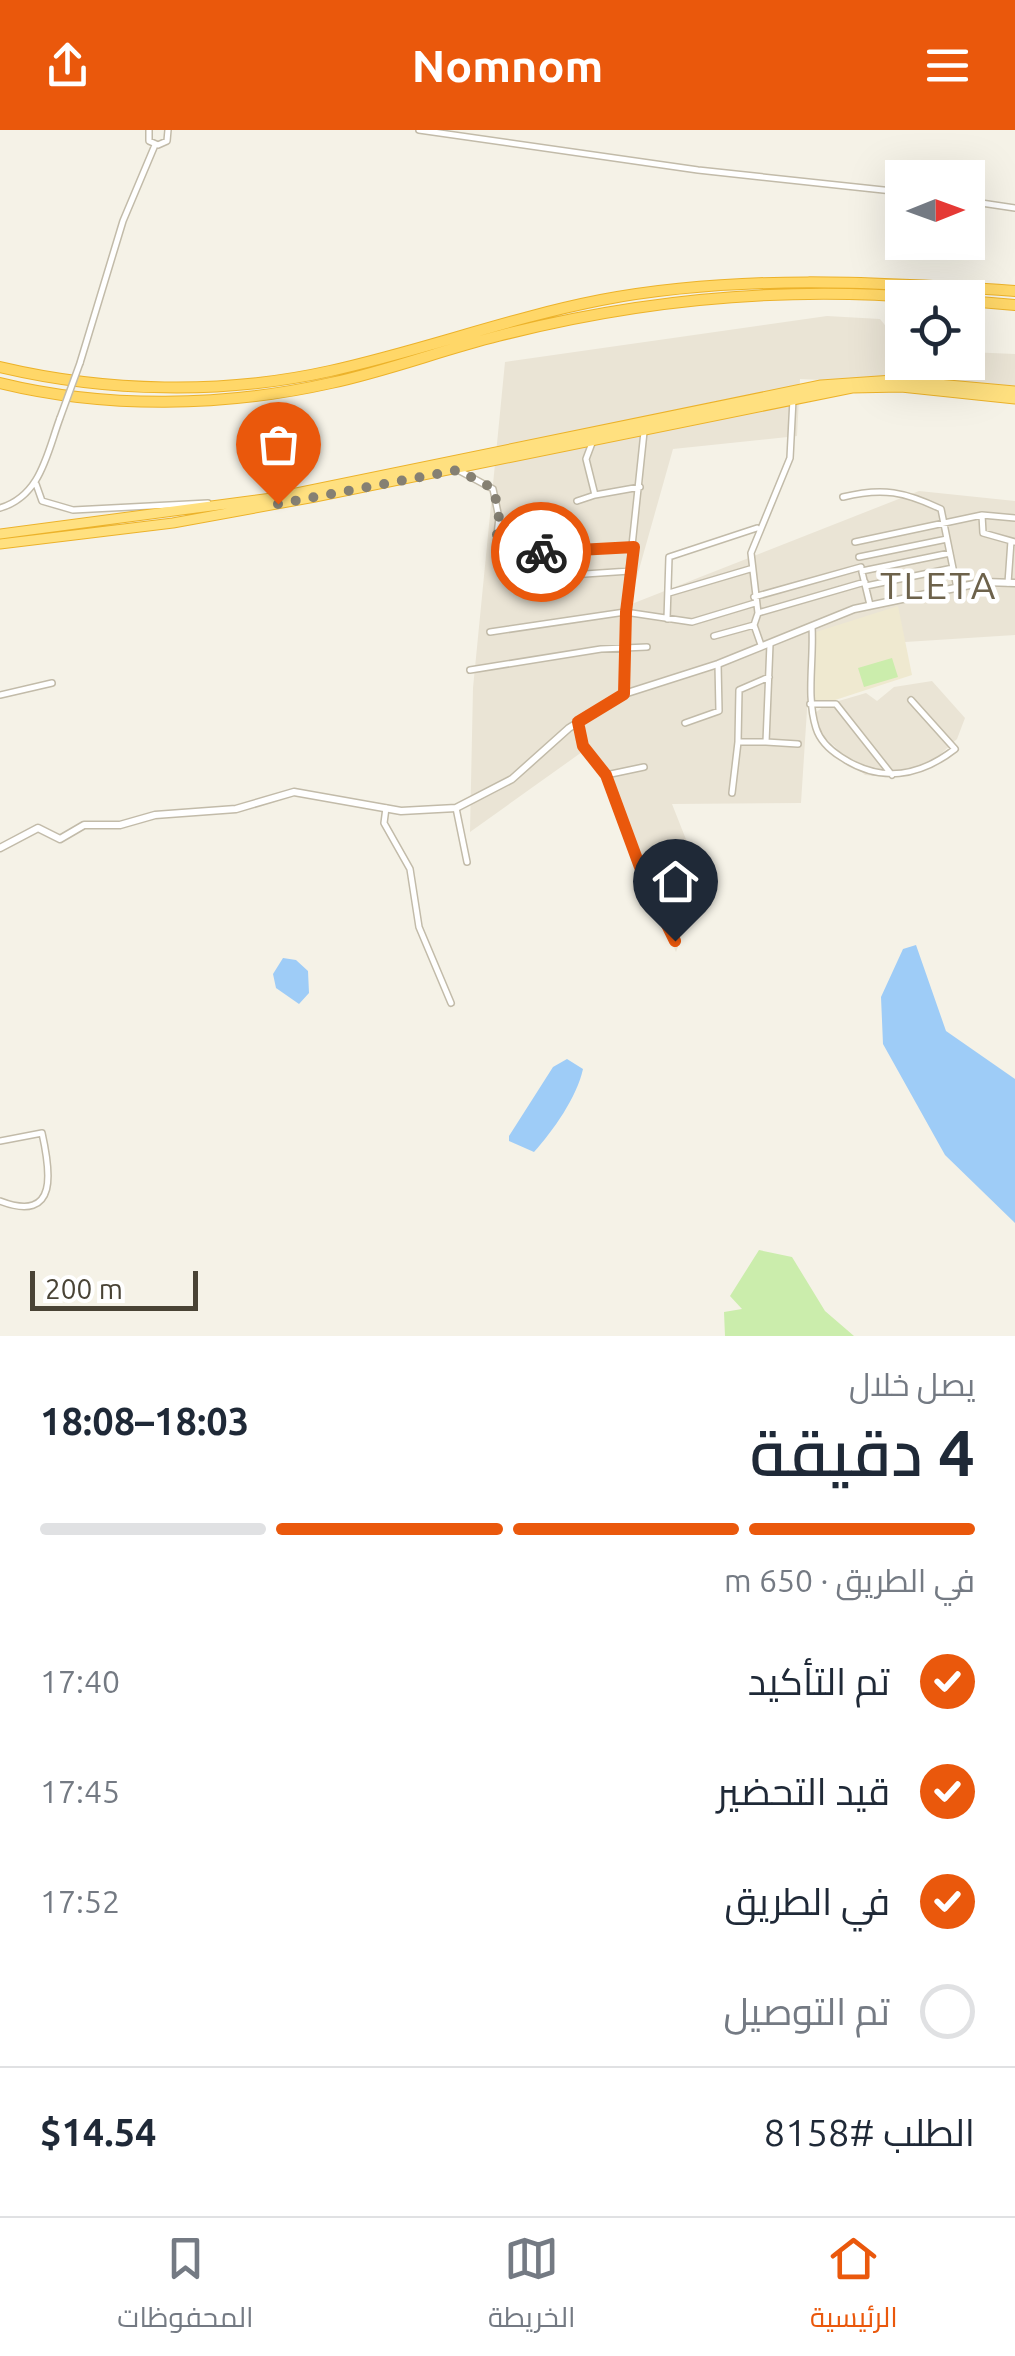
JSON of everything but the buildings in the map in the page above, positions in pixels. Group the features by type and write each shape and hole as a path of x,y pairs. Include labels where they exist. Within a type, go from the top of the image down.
{"highway":[{"path":"0,367 85,382 238,386 332,370 546,311 703,286 864,281 1015,291"},
{"path":"0,383 128,399 247,398 336,382 499,336 604,314 744,294 885,294"},
{"path":"985,302 1015,304"},
{"path":"0,534 235,504 821,385 893,380 1015,395"},
{"path":"0,544 173,523 458,470 792,399 876,387 1015,395"}],"street":[{"path":"148,130 155,145"},
{"path":"0,508 17,501 36,484 80,363 119,232 155,145 167,140 168,130"},
{"path":"419,130 698,170 885,190"},
{"path":"985,204 1015,208"},
{"path":"754,624 758,613 750,569 757,528 790,458 792,399"},
{"path":"624,694 626,612 644,432"},
{"path":"592,443 586,458 594,495"},
{"path":"458,470 494,489 499,518 495,551 500,555 634,547"},
{"path":"36,484 42,500 66,509 235,504"},
{"path":"577,501 640,487"},
{"path":"843,497 872,490 899,491 941,509 957,588"},
{"path":"0,848 38,828 60,839 84,825 120,826 155,814 236,809 294,792 386,808 456,808 512,778 578,722 624,694 718,664 812,624 870,605 957,588 1012,583 1013,542 983,533 982,514"},
{"path":"870,605 854,539 982,514 1015,518"},
{"path":"668,619 669,557 757,528"},
{"path":"858,556 947,539"},
{"path":"490,632 626,612 692,622 862,569 950,553"},
{"path":"758,613 865,584 953,568"},
{"path":"669,594 750,569"},
{"path":"540,577 630,571"},
{"path":"714,636 754,624"},
{"path":"754,624 765,643 769,676 766,742"},
{"path":"812,624 810,704 817,734 831,751 863,772 892,774 935,764 958,746 911,700"},
{"path":"470,670 624,646 646,647"},
{"path":"685,723 719,710 718,664"},
{"path":"732,792 739,690 769,676"},
{"path":"0,694 52,683"},
{"path":"810,704 836,704 892,774"},
{"path":"578,722 583,746 606,775 644,878 675,941"},
{"path":"738,742 798,744"},
{"path":"606,775 644,767"},
{"path":"386,808 384,823 410,869 419,928 451,1002"},
{"path":"456,808 467,862"},
{"path":"0,1141 42,1133 50,1182 38,1202 22,1206 0,1201"}],"shaded area":[{"path":"827,316 880,319 885,325 885,380 985,380 985,353 1015,354 1015,389 800,379 797,436 673,449 629,605 919,491 1015,501 1015,635 811,648 801,803 672,804 702,880 676,952 637,866 627,823 602,774 582,752 470,832 473,688 505,362"},
{"path":"898,606 912,675 829,702 814,701 816,632"},
{"path":"932,681 965,718 957,739 930,764 884,777 865,775 819,732 814,714 825,705 866,693 877,701 894,687"}],"green space":[{"path":"892,658 898,677 864,687 858,668"},
{"path":"759,1250 792,1257 825,1311 854,1336 725,1336 724,1312 742,1309 730,1296"}],"water":[{"path":"916,945 946,1031 1015,1079 1015,1223 945,1155 883,1044 881,997 903,949"},
{"path":"283,958 296,960 308,971 309,993 299,1004 276,988 273,974"},
{"path":"567,1059 583,1069 556,1124 534,1152 509,1141 553,1067"}],"way so far":[{"path":"278,504 458,470 494,489 499,518 495,551 500,555 541,552"}],"district":[{"name":"TLETA","path":"939,585"}],"route":[{"path":"541,552 634,547 626,612 624,694 578,722 583,746 606,775 629,827 644,878 675,941"}]}
